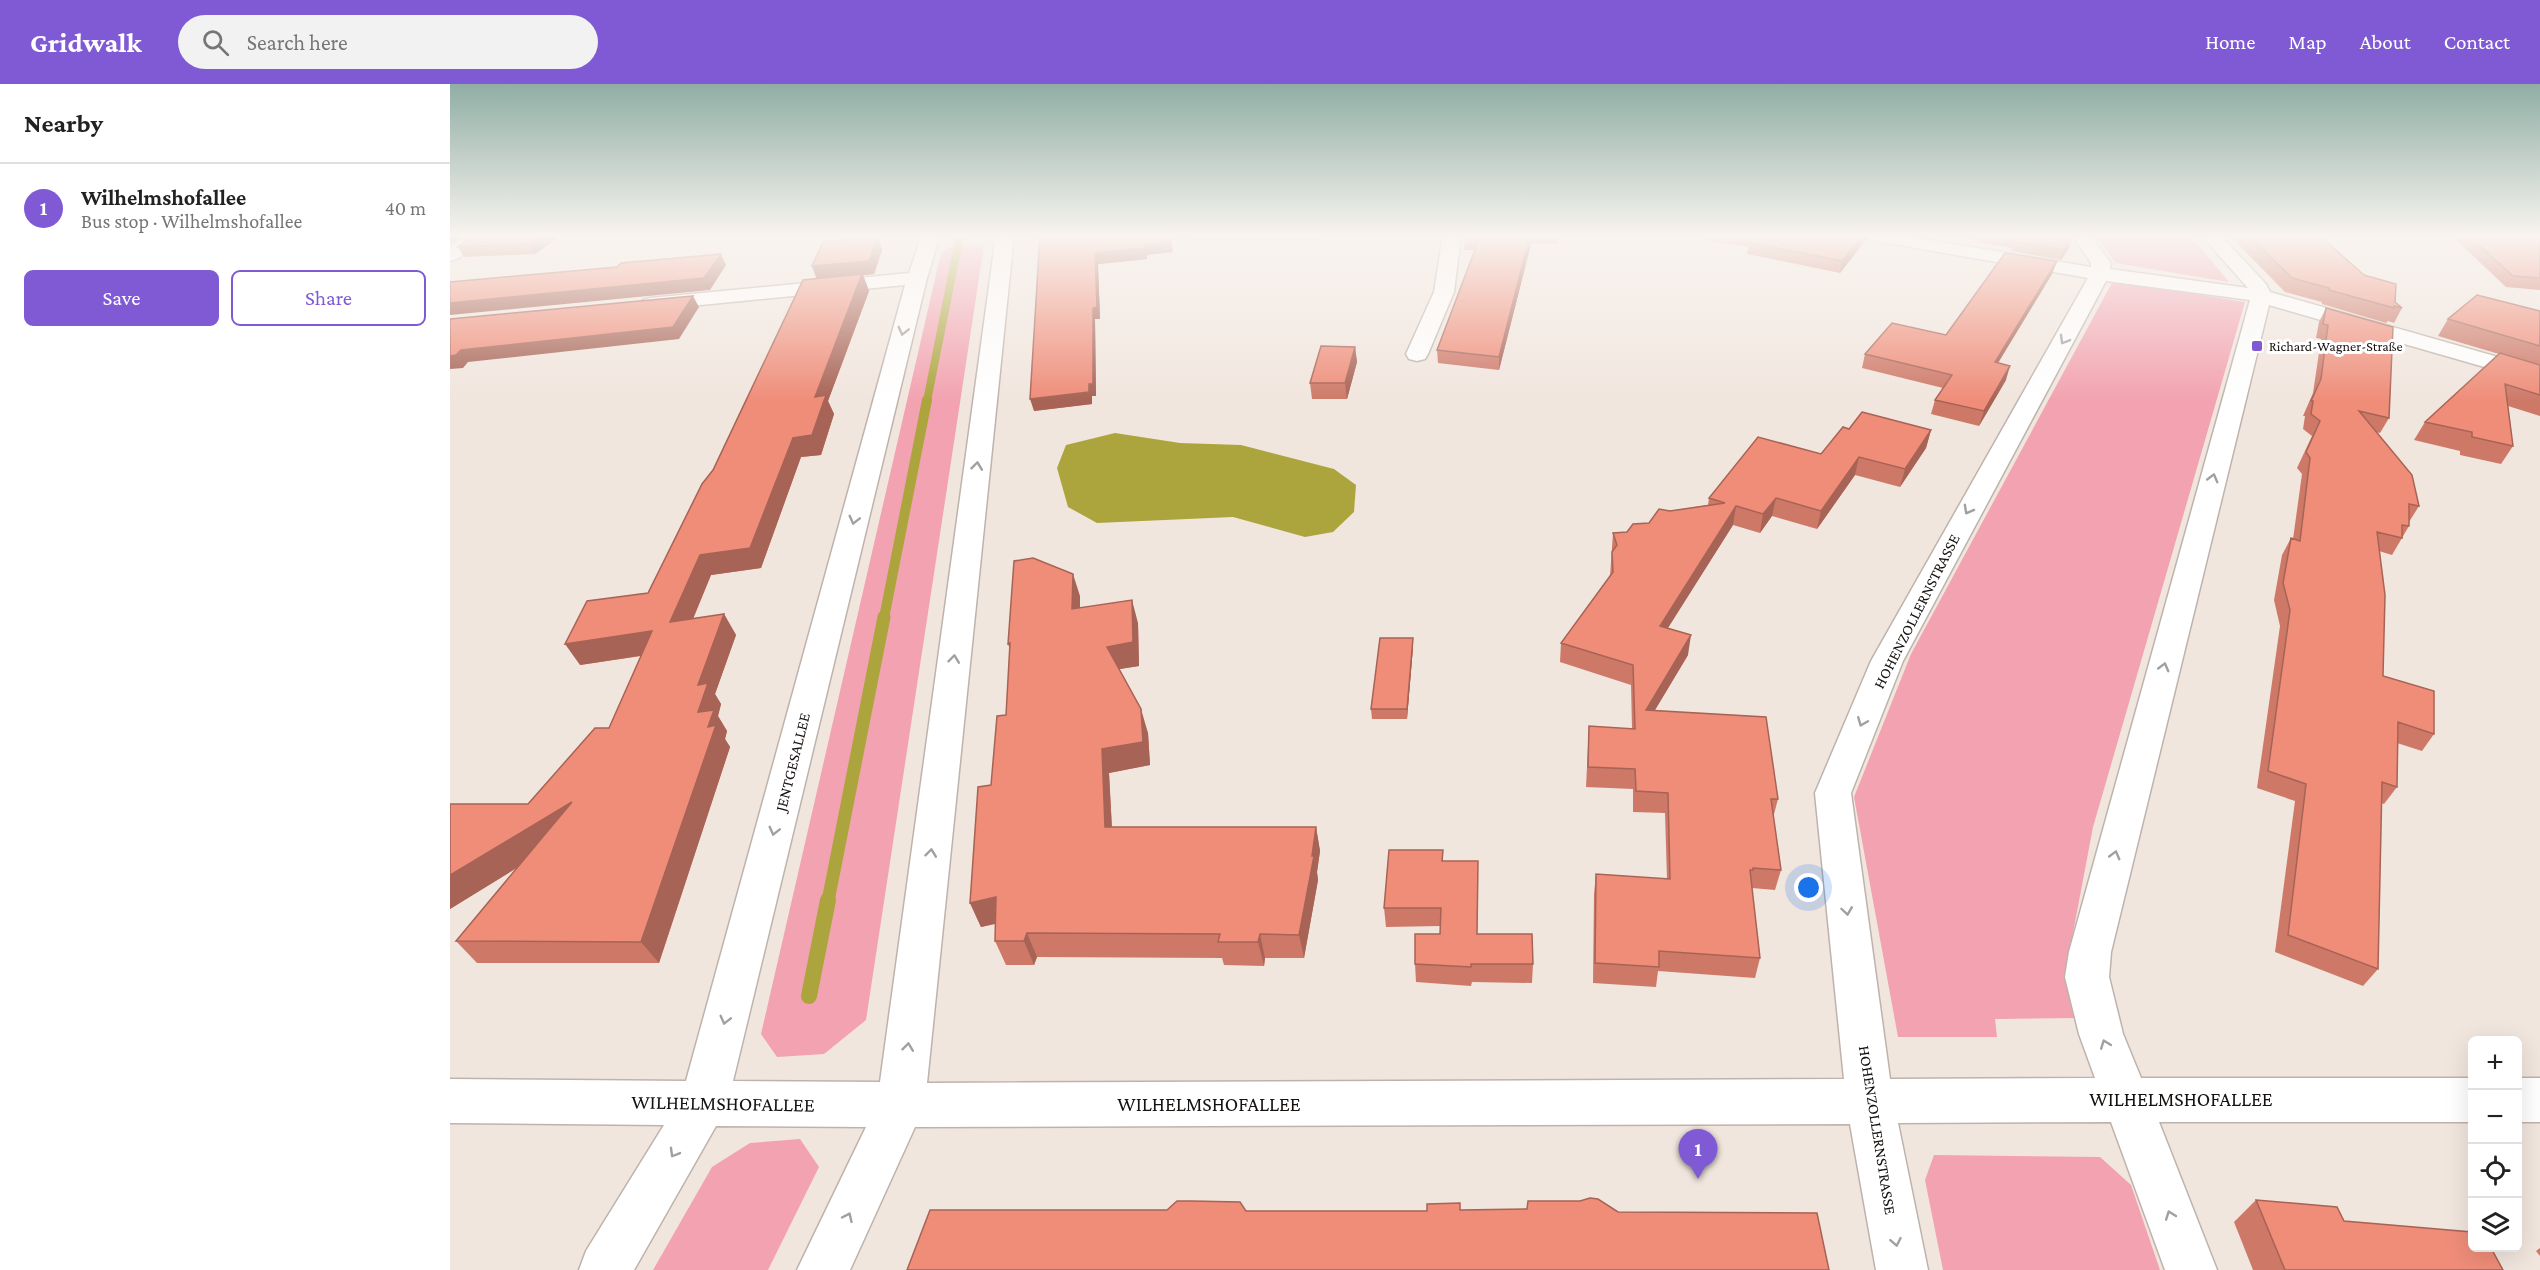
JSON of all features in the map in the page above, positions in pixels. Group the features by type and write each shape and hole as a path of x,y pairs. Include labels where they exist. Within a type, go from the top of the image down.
{"street":[{"path":"625,306 788,290"},
{"name":"JENTGESALLEE","path":"605,1270 704,1102 913,290"},
{"path":"823,1270 901,1105 998,290"},
{"path":"1417,354 1444,290"},
{"name":"HOHENZOLLERNSTRASSE","path":"1902,1270 1870,1102 1833,794 1887,661 2091,290"},
{"path":"2226,290 2261,296 2540,376"},
{"path":"2190,1270 2093,1009 2087,977 2090,952 2261,296 2260,290"},
{"name":"WILHELMSHOFALLEE","path":"450,1101 901,1105 2126,1099 2468,1100"},
{"path":"2522,1100 2540,1101"}],"shaded area":[{"path":"932,290 977,290 866,1020 824,1054 777,1057 761,1034"},
{"path":"2108,290 2172,290 2245,302 2093,827 2065,975 2077,1018 1995,1019 1997,1037 1898,1037 1854,797 1911,654"},
{"path":"1115,433 1180,443 1241,445 1334,469 1356,485 1354,512 1333,532 1305,537 1233,517 1097,523 1068,507 1057,468 1066,445"},
{"path":"800,1139 819,1167 768,1270 653,1270 712,1167 750,1143"},
{"path":"1934,1155 2100,1157 2131,1185 2160,1270 1943,1270 1925,1180"}],"building":[{"path":"450,290 579,290 450,303"},
{"path":"798,290 856,290 815,397 826,395 812,435 793,438 750,548 700,555 670,622 724,614 698,685 708,683 698,712 714,710 708,727 716,725 641,942 456,941 572,802 450,875 450,804 528,804 595,728 609,728 652,631 565,644 587,601 648,593 702,484 713,470"},
{"path":"1037,290 1096,290 1097,307 1093,308 1093,384 1089,384 1089,392 1030,399"},
{"path":"1460,290 1516,290 1499,357 1437,350"},
{"path":"1978,290 2039,290 1995,362 2010,366 1984,411 1935,400 1952,375 1865,354 1892,323 1946,335"},
{"path":"2330,290 2396,290 2395,302 2402,308 2394,306 2394,308"},
{"path":"2477,295 2540,311 2540,346 2448,319"},
{"path":"693,296 673,327 461,350 456,355 450,356 450,319"},
{"path":"2326,308 2393,327 2389,418 2359,411 2412,475 2419,506 2409,504 2409,526 2402,525 2402,538 2377,532 2385,595 2383,676 2434,691 2434,734 2398,722 2397,787 2382,782 2378,969 2288,935 2306,784 2268,771 2290,610 2283,583 2291,538 2300,541 2310,458 2306,452 2320,421 2311,414 2313,401 2311,401 2321,379 2328,325 2323,324"},
{"path":"1321,346 1355,347 1345,383 1310,383"},
{"path":"2500,353 2540,365 2540,395 2505,384 2513,446 2472,437 2472,432 2425,422"},
{"path":"1862,412 1931,430 1905,469 1859,457 1821,511 1776,498 1763,514 1736,506 1660,626 1691,635 1646,710 1766,717 1778,799 1771,799 1781,870 1753,868 1750,870 1760,958 1659,951 1659,967 1595,963 1596,874 1670,879 1668,793 1636,791 1635,769 1588,767 1589,726 1635,729 1633,665 1561,643 1613,572 1612,552 1617,545 1613,533 1627,532 1633,524 1649,523 1659,509 1670,511 1725,503 1709,498 1758,437 1821,454 1843,427 1849,429"},
{"path":"1033,558 1073,574 1072,609 1132,600 1133,642 1107,647 1141,709 1143,742 1102,749 1105,827 1316,827 1312,856 1314,856 1299,935 1260,934 1258,942 1218,942 1220,934 1027,933 1024,941 995,941 996,897 970,903 978,787 991,785 997,716 1006,715 1014,561"},
{"path":"1380,638 1413,638 1407,709 1371,709"},
{"path":"1389,850 1443,850 1442,861 1478,861 1477,934 1532,934 1533,964 1471,964 1471,967 1415,964 1415,934 1440,934 1441,908 1384,908"},
{"path":"1590,1198 1598,1199 1618,1212 1817,1213 1829,1270 907,1270 930,1210 1167,1210 1177,1201 1191,1201 1240,1202 1246,1211 1427,1211 1427,1204 1460,1203 1460,1210 1527,1209 1528,1201 1580,1201"},
{"path":"2256,1200 2337,1207 2344,1221 2468,1232 2468,1252 2493,1252 2503,1270 2285,1270"}],"waterway":[{"path":"927,401 949,290"},
{"path":"884,618 927,400"},
{"path":"828,901 884,617"},
{"path":"809,996 828,900"}],"place":[{"name":"Richard-Wagner-Straße","path":"2257,346"},
{"name":"Wilhelmshofallee","path":"1698,1179"}]}
